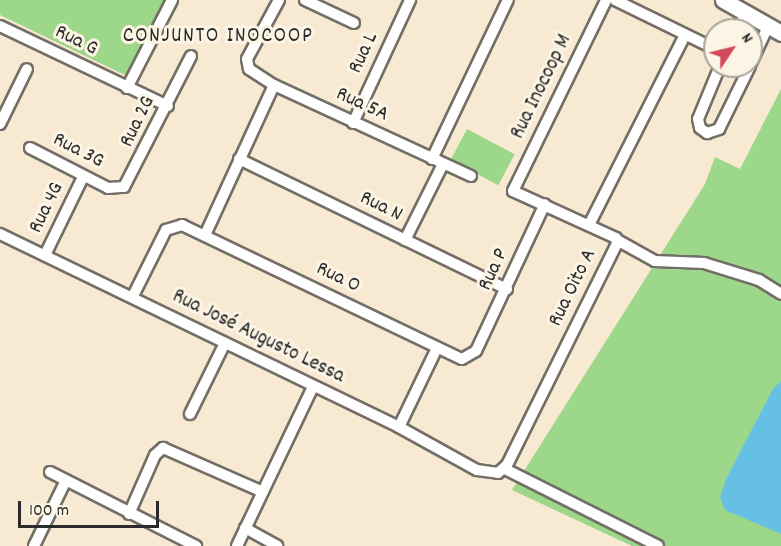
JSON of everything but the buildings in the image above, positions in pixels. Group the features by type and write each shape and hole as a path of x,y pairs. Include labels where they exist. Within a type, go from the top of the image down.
{"street":[{"path":"128,88 172,0"},
{"name":"Rua 5A","path":"279,0 247,59 249,69 274,85 471,176"},
{"name":"Rua L","path":"353,123 410,0"},
{"path":"405,240 508,0"},
{"name":"Rua Inocoop M","path":"545,204 513,191 606,0"},
{"path":"615,0 703,43"},
{"path":"723,0 747,11 775,30 763,46"},
{"path":"311,1 354,23"},
{"path":"743,18 747,11"},
{"name":"Rua G","path":"0,26 168,106"},
{"name":"Rua Oito A","path":"502,471 617,240 589,225 685,35"},
{"name":"Rua 2G","path":"108,189 119,190 131,181 191,56"},
{"path":"0,124 27,69"},
{"path":"715,78 698,119 700,128 707,133 719,129 743,78"},
{"path":"205,235 274,85"},
{"name":"Rua 3G","path":"30,148 108,189"},
{"name":"Rua N","path":"238,159 507,289"},
{"name":"Rua 4G","path":"45,255 83,177"},
{"path":"545,204 589,225"},
{"name":"Rua P","path":"476,351 545,204"},
{"name":"Rua O","path":"133,296 166,230 182,225 462,359 476,351"},
{"name":"Rua José Augusto Lessa","path":"0,234 133,296 399,428 477,470 502,471 658,546"},
{"path":"617,240 655,261 704,263 759,280 781,294"},
{"path":"190,414 225,343"},
{"path":"399,428 437,348"},
{"path":"237,546 313,387"},
{"path":"129,514 155,455 163,448 263,492"},
{"path":"50,472 196,546"},
{"path":"34,546 66,480"},
{"path":"245,528 277,546"}],"green space":[{"path":"0,0 165,0 129,77 0,15"},
{"path":"781,89 781,546 632,546 512,490 705,184 715,157 740,169"},
{"path":"467,129 515,154 498,185 451,160"}],"water":[{"path":"781,381 781,534 725,510 720,497 726,479 773,389"}],"district":[{"name":"CONJUNTO INOCOOP","path":"218,37"}]}
